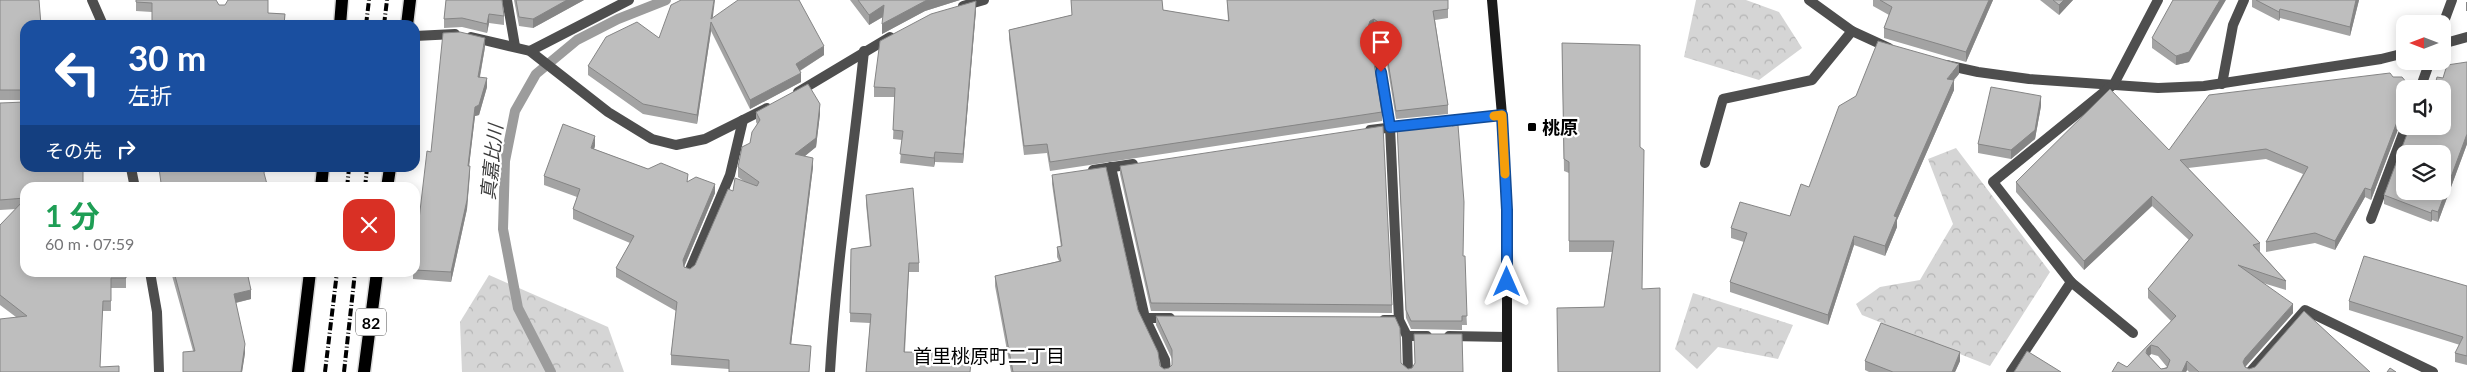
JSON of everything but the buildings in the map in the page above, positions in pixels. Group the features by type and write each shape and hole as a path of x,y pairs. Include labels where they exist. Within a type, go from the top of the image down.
{"main road":[{"path":"340,20 342,0"},
{"path":"408,20 410,0"},
{"path":"1492,0 1502,115 1507,210 1507,372"},
{"path":"298,372 309,277"},
{"name":"82","path":"364,372 376,277"}],"street":[{"path":"92,0 100,20"},
{"path":"507,0 515,46"},
{"path":"531,52 630,0"},
{"path":"956,8 984,0"},
{"path":"1809,0 1852,31 1900,52"},
{"path":"2133,333 2071,282 1993,182 2114,84 2158,0"},
{"path":"2222,84 2233,25 2244,0"},
{"path":"2446,15 2452,0"},
{"path":"1705,163 1723,99 1812,80 1852,31"},
{"path":"420,36 461,34 515,46 531,52 608,112 652,139 676,145 690,144 705,139 783,100 896,34"},
{"path":"1375,35 1390,127 1399,320 1407,336 1408,372"},
{"path":"2451,41 2467,37"},
{"path":"830,372 840,252 864,51"},
{"path":"1936,62 1978,72 2029,79 2158,88 2222,84 2396,55"},
{"path":"1361,131 1502,115"},
{"path":"689,272 730,175 743,120"},
{"path":"2371,219 2403,135"},
{"path":"1084,172 1140,163"},
{"path":"1111,167 1145,318 1165,360 1166,372"},
{"path":"151,277 157,312 159,372"},
{"path":"2011,372 2071,282"},
{"path":"2250,372 2306,310 2433,372"},
{"path":"1145,318 1184,318"},
{"path":"1370,319 1399,320"},
{"path":"1407,336 1507,337"}],"green space":[{"path":"1696,0 1746,0 1779,12 1802,48 1759,80 1684,57"},
{"path":"1956,148 2050,272 1990,366 1862,315 1856,304 1880,287 1920,280 1953,224 1928,159"},
{"path":"489,275 608,327 624,372 462,372 460,322"},
{"path":"1693,293 1793,325 1778,359 1718,347 1697,369 1675,349"}],"waterway":[{"name":"真嘉比川","path":"551,372 518,308 503,229 505,161 515,111 536,74 577,40 618,19 666,0"}],"railway":[{"path":"367,20 369,0"},
{"path":"385,20 387,0"},
{"path":"348,182 349,172"},
{"path":"366,182 367,172"},
{"path":"325,372 336,277"},
{"path":"344,372 354,277"}],"slow traffic":[{"path":"1494,116 1502,115 1505,174"}],"place":[{"name":"桃原","path":"1532,127"}],"district":[{"name":"首里桃原町二丁目","path":"989,355"}],"route":[{"path":"1381,72 1390,127 1502,115 1507,210 1507,282"}]}
